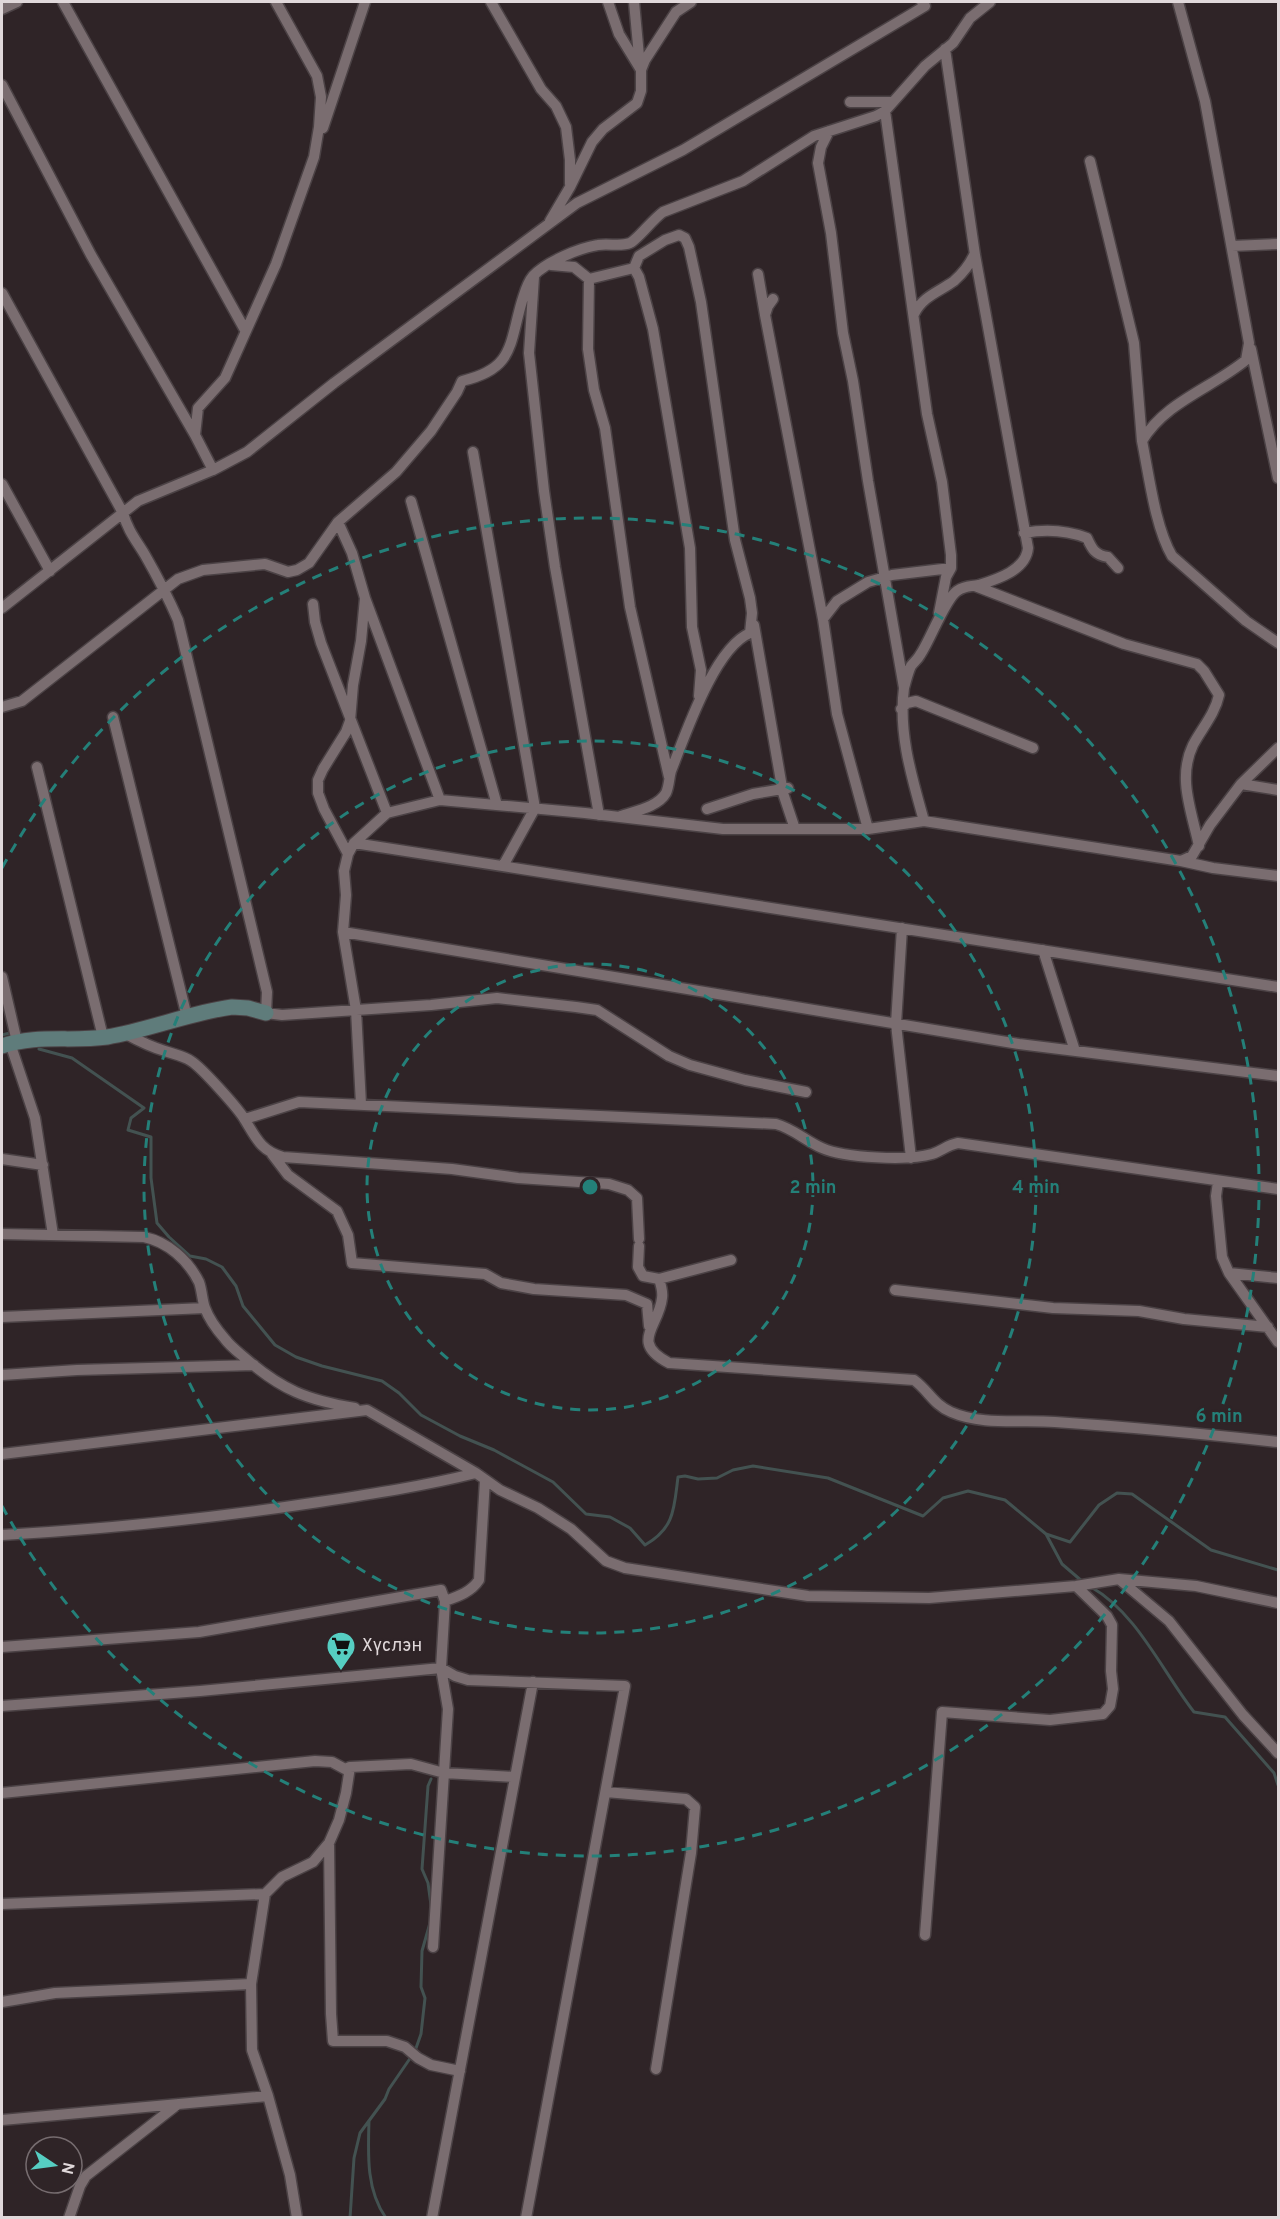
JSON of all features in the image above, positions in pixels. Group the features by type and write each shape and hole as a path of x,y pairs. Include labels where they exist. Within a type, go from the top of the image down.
{"street":[{"path":"2,9 17,2"},
{"path":"63,2 245,330"},
{"path":"276,2 317,76 321,97 314,157"},
{"path":"195,435 198,408 225,378 276,264 365,2"},
{"path":"491,2 542,89 556,106 566,127 570,187"},
{"path":"608,2 619,34 641,70"},
{"path":"547,226 570,187 592,142 603,129 637,103 641,91 641,70 634,2"},
{"path":"641,70 676,12 691,2"},
{"path":"2,608 138,501 213,470 247,452 334,383 577,203 683,150 924,6 922,2"},
{"path":"2,707 22,701 178,579 203,570 265,564 288,572 309,563 338,522 403,464 431,431 462,381 481,376 501,364 509,349 525,290 535,274 546,265 580,250 600,245 630,244 654,218 663,212 743,181 814,136 876,116 889,106 925,66 961,33 970,18 990,2"},
{"path":"1178,2 1205,101 1249,343 1278,477"},
{"path":"924,821 907,756 901,709 904,688 911,666 922,653 954,593 971,585 997,578 1023,564 1028,548 975,255 945,49"},
{"path":"2,85 91,255 213,470"},
{"path":"850,102 889,106"},
{"path":"889,106 909,293 914,314 927,414 942,482 948,572 937,625"},
{"path":"829,131 821,147 818,163 831,232 843,333 855,390 904,688"},
{"path":"1090,161 1134,344 1142,441 1166,545 1172,556 1246,621 1278,643"},
{"path":"634,268 639,256 665,240 679,235 685,238 689,247 700,302 735,540 750,598 795,829"},
{"path":"1232,246 1278,244"},
{"path":"914,314 919,303 952,282 967,269 975,255"},
{"path":"546,265 574,267 589,279"},
{"path":"589,279 634,268"},
{"path":"618,817 656,803 666,793 669,777 695,710 700,690 701,670 692,627 690,548 653,329 639,277 634,268"},
{"path":"535,274 529,352 544,491 555,567 599,815"},
{"path":"758,274 823,619 837,714 868,829"},
{"path":"589,279 588,349 594,390 606,428 630,607 669,777"},
{"path":"2,293 123,513 128,530 164,589 178,620 267,992 266,1013"},
{"path":"765,315 768,306 774,300"},
{"path":"1142,441 1156,420 1246,360 1249,343"},
{"path":"473,452 535,808 503,866"},
{"path":"2,484 50,572"},
{"path":"411,501 497,805"},
{"path":"338,522 352,553 365,598 440,800"},
{"path":"1024,533 1044,529 1075,533 1087,538 1093,550 1100,556 1108,557 1118,568"},
{"path":"823,619 837,601 868,582 884,576 948,572 971,585 1124,644 1197,664 1220,695 1215,711 1202,729 1186,762 1185,775 1199,846"},
{"path":"348,854 324,809 318,792 318,780 350,721 352,686 361,640 365,598"},
{"path":"313,604 321,643 387,813"},
{"path":"695,710 722,662 740,637 750,633 752,613"},
{"path":"901,709 907,703 916,701 1033,748"},
{"path":"113,717 187,1017"},
{"path":"1180,861 1191,856 1210,825 1241,784 1278,747"},
{"path":"37,767 103,1037"},
{"path":"1241,784 1278,790"},
{"path":"707,809 753,794 786,788"},
{"path":"361,1104 356,1010 343,932 345,871 348,854 354,843 387,813 440,800 723,829 868,829 924,821 1213,868 1278,876"},
{"path":"354,843 1278,987"},
{"path":"902,928 896,1024 911,1158"},
{"path":"343,932 1018,1044 1278,1076"},
{"path":"1043,950 1075,1051"},
{"path":"2,977 10,1040 35,1118 53,1235"},
{"path":"10,1040 103,1037 126,1034 232,1007 282,1015 497,998 597,1010 669,1056 690,1065 745,1080 806,1092"},
{"path":"2,1029 10,1040"},
{"path":"126,1034 144,1044 191,1060 245,1119 250,1132 272,1154 288,1175 337,1211 348,1235 352,1263 485,1274 501,1283 534,1289 626,1294 647,1304 649,1347 656,1356 669,1363 914,1380 923,1386 933,1402 949,1412 967,1418 1086,1424 1278,1442"},
{"path":"245,1119 299,1102 776,1124 787,1127 821,1148 838,1153 911,1158 935,1153 946,1145 958,1143 1278,1189"},
{"path":"272,1154 283,1157 452,1169 518,1178 609,1184 628,1190 637,1198 638,1267 643,1276 659,1279 731,1260"},
{"path":"2,1159 43,1165"},
{"path":"1218,1182 1216,1196 1222,1257 1229,1273 1278,1342"},
{"path":"2,1234 144,1237 158,1240 185,1262 199,1282 205,1308 226,1341 276,1383 321,1402 367,1410 476,1473 500,1490 571,1529 606,1561 625,1568 808,1596 929,1598 1076,1586 1119,1579 1196,1586 1278,1603"},
{"path":"1229,1273 1278,1278"},
{"path":"649,1329 662,1300 659,1279"},
{"path":"895,1290 1053,1308 1140,1311 1184,1319 1268,1327"},
{"path":"2,1317 205,1308"},
{"path":"2,1375 100,1369 254,1365"},
{"path":"2,1454 367,1410"},
{"path":"2,1535 233,1515 428,1485 476,1473"},
{"path":"445,1601 474,1588 479,1580 485,1480"},
{"path":"1119,1579 1169,1621 1243,1715 1278,1753"},
{"path":"925,1935 942,1712 1050,1720 1103,1714 1110,1706 1113,1689 1112,1625 1107,1616 1076,1586"},
{"path":"2,1647 199,1632 441,1590 445,1601 441,1668 448,1709 433,1947"},
{"path":"2,1706 200,1691 441,1668 468,1680 625,1686 526,2217"},
{"path":"432,2217 533,1682"},
{"path":"2,1793 315,1761 332,1762 345,1769 411,1764 444,1773 516,1777"},
{"path":"297,2217 290,2175 268,2096 252,2050 250,1984 265,1894 282,1877 313,1862 329,1843 339,1820 350,1767"},
{"path":"606,1792 686,1799 695,1808 691,1853 656,2069"},
{"path":"329,1843 333,2041 387,2041 405,2047 431,2065 460,2071"},
{"path":"2,1904 265,1894"},
{"path":"2,2002 56,1993 250,1984"},
{"path":"2,2120 268,2096"},
{"path":"69,2217 86,2176 178,2104"}],"waterway":[{"path":"2,1035 10,1033"},
{"path":"39,1049 72,1058 144,1108 131,1118 128,1130 151,1137 151,1178 157,1223 190,1256 206,1259 222,1267 236,1286 243,1306 275,1345 296,1357 322,1366 382,1381 399,1393 421,1415 460,1436 494,1450 553,1482 586,1514 610,1517 630,1528 645,1545 662,1532 668,1524 674,1508 678,1477 717,1478 733,1470 753,1466 828,1478 923,1516 943,1498 968,1491 1005,1500 1046,1534 1070,1542 1099,1505 1117,1493 1132,1494 1211,1550 1278,1570"},
{"path":"1046,1534 1062,1564 1083,1582"},
{"path":"1091,1587 1107,1598 1135,1627 1194,1712 1225,1717 1274,1773 1278,1785"},
{"path":"431,1779 428,1786 422,1869 428,1883 431,1905"},
{"path":"415,2051 421,2034 425,1998 421,1987 422,1951 430,1923"},
{"path":"350,2218 354,2158 360,2133 385,2099 389,2089 411,2057"},
{"path":"369,2121 369,2159 372,2184 379,2207 386,2218"}],"place":[{"name":"Хүслэн","path":"341,1672"}]}
